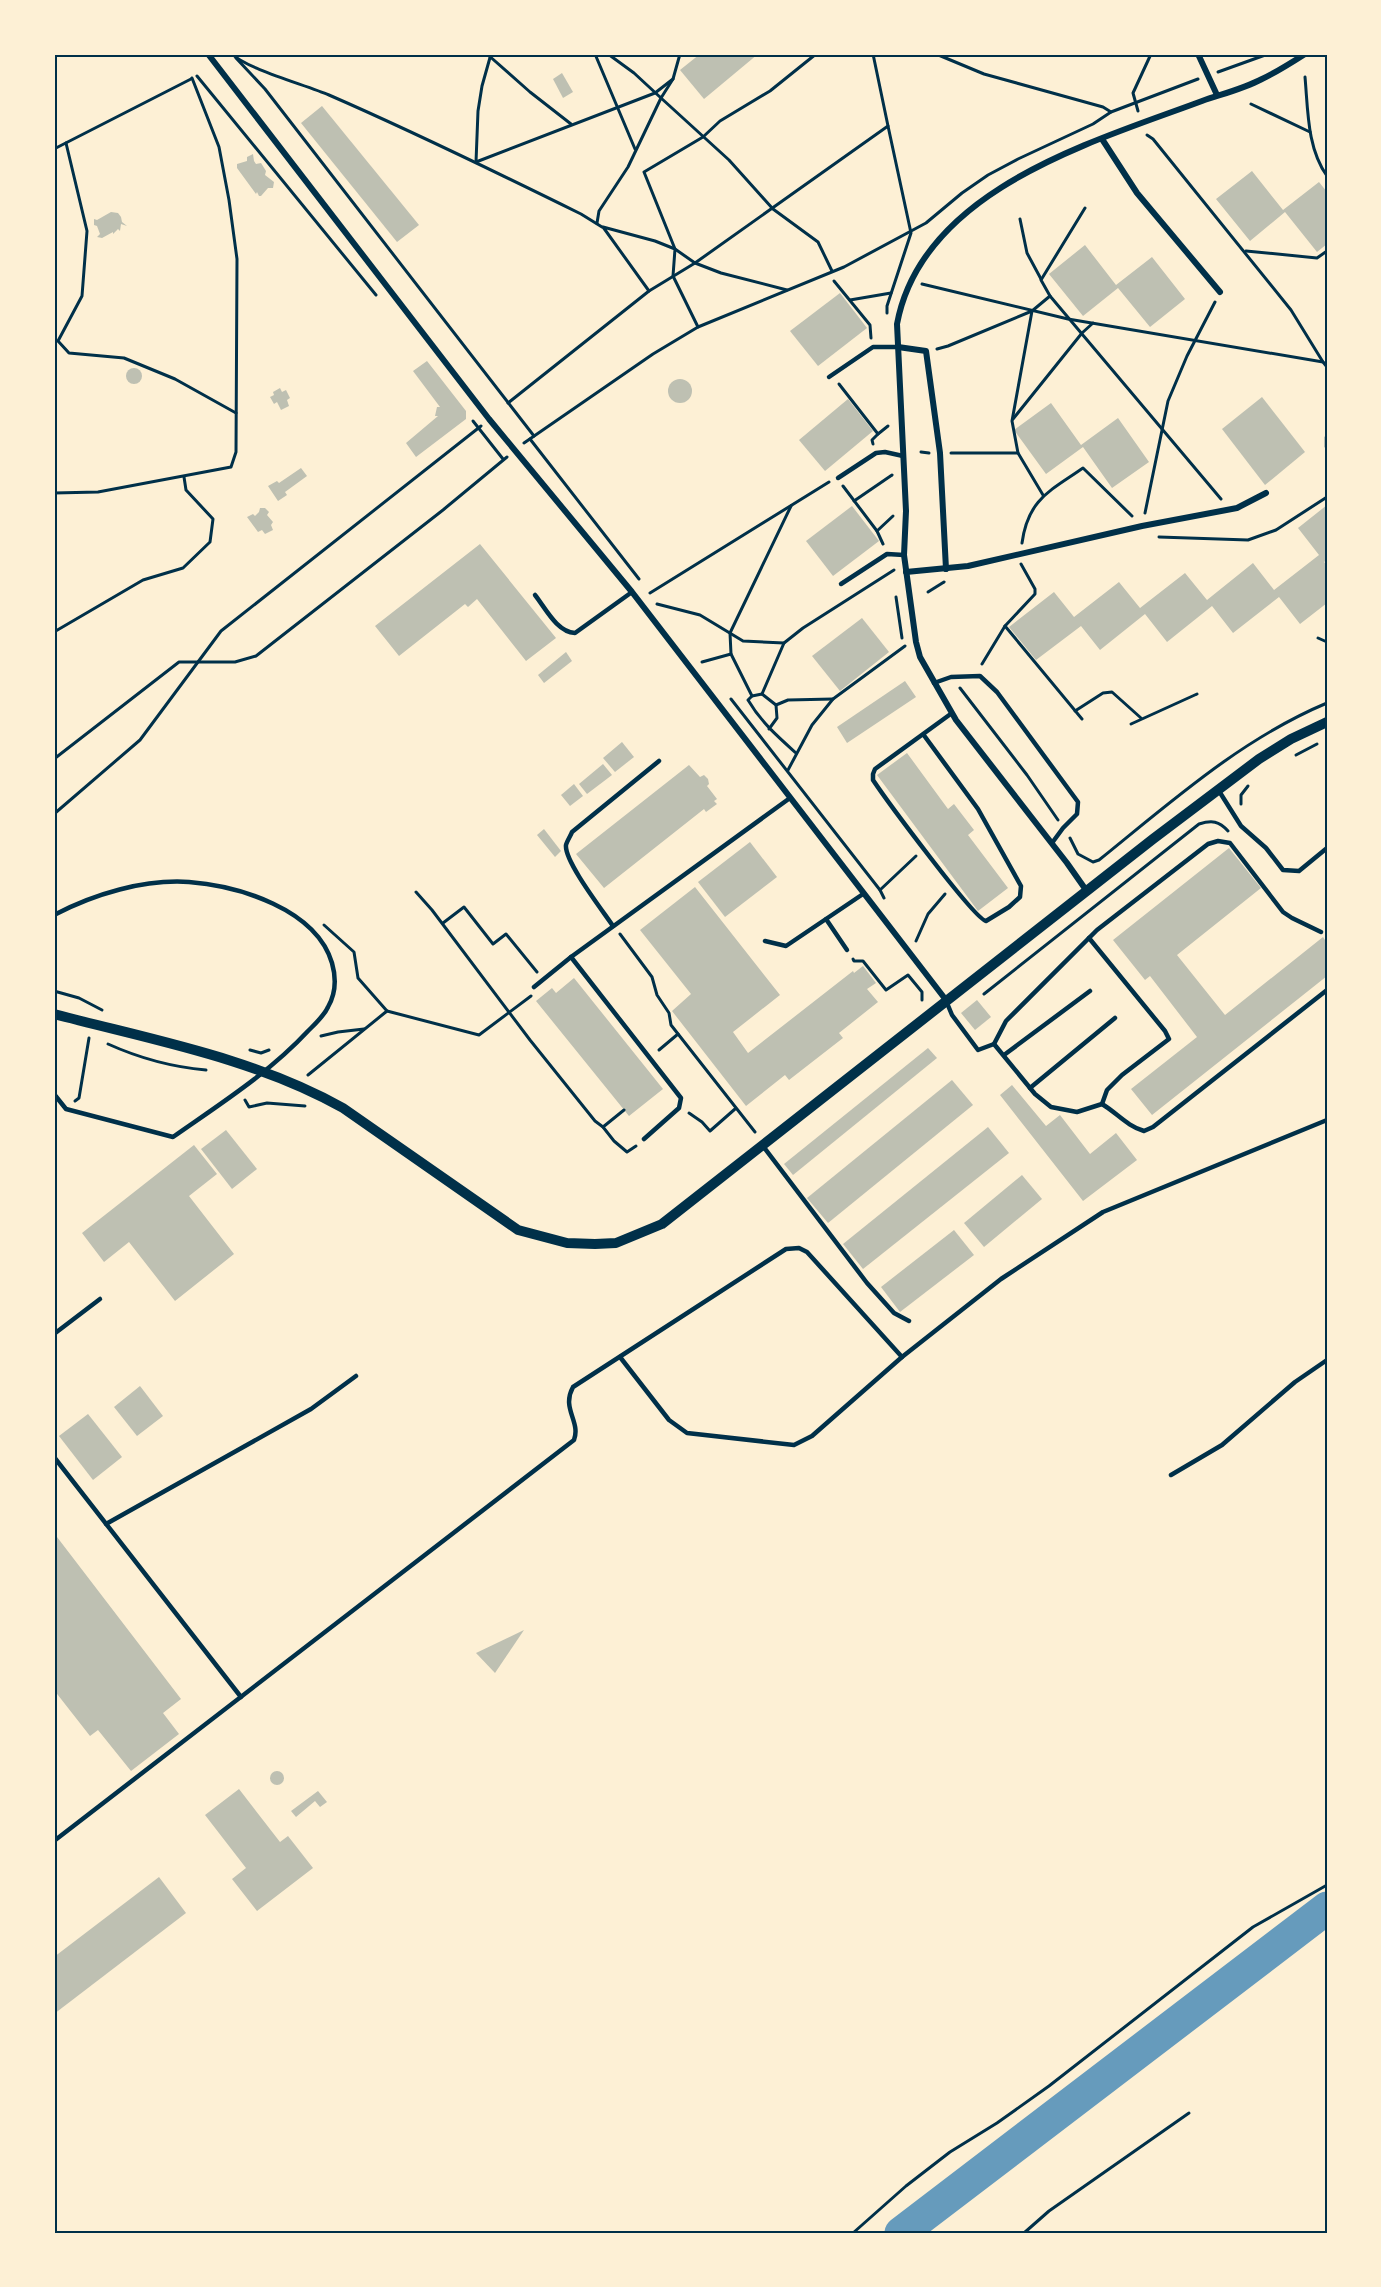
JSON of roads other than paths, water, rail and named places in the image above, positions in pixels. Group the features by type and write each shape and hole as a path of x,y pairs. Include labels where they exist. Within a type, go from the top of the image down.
{"street":[{"path":"208,54 489,419 632,592 946,1000"},
{"path":"1198,54 1217,95"},
{"path":"1086,890 952,713 934,683 916,642 904,555 906,511 897,324 901,303 909,282 935,245 991,192 1102,139 1261,80 1304,54"},
{"path":"1102,139 1137,194 1220,292"},
{"path":"898,347 926,351 940,453 946,569"},
{"path":"906,572 946,569 1142,526 1237,508 1266,493"},
{"path":"54,1014 225,1058 266,1071 315,1092 343,1108 518,1230 567,1244 616,1243 662,1224 1086,890 1219,791 1258,759 1291,739 1327,722"}],"lane":[{"path":"831,376 873,346 898,347"},
{"path":"1327,437 1327,447"},
{"path":"838,478 876,453 885,452 903,456"},
{"path":"842,584 887,554 904,555"},
{"path":"535,595 561,629 568,633 575,633 632,592"},
{"path":"934,683 951,677 980,676 997,692 1078,802 1077,814 1052,843"},
{"path":"923,734 978,809 1021,886 1020,897 986,921 982,921 975,914 952,887 877,785 873,774 875,769 923,734 952,713"},
{"path":"613,926 575,870 568,856 566,845 572,832 659,761"},
{"path":"1219,791 1241,826 1266,848 1283,870 1299,871 1327,848"},
{"path":"534,987 571,957 790,798"},
{"path":"946,1000 952,1016 978,1050 994,1044 1006,1021 1089,938 1208,844 1225,841 1230,843 1283,912 1321,932"},
{"path":"54,915 101,895 145,884 175,882 222,886 282,907 317,935 329,953 334,971 334,989 328,1007 291,1050 266,1071 173,1137 66,1109 54,1094"},
{"path":"765,941 786,946 863,894"},
{"path":"826,919 847,950"},
{"path":"1089,938 1165,1031 1169,1039 1122,1075 1107,1090 1102,1104"},
{"path":"571,957 681,1098 680,1108 670,1119 644,1139"},
{"path":"994,1044 1030,1088 1051,1107 1077,1112 1102,1104 1116,1112 1131,1127 1144,1131 1327,990"},
{"path":"1004,1055 1090,991"},
{"path":"1030,1088 1115,1018"},
{"path":"620,1357 669,1420 687,1433 794,1444 812,1436 902,1357 1001,1278 1103,1212 1327,1120"},
{"path":"763,1146 867,1283 894,1313 909,1321"},
{"path":"54,1841 574,1440 577,1432 568,1408 568,1396 573,1388 786,1249 800,1248 807,1252 902,1357"},
{"path":"54,1334 100,1299"},
{"path":"1171,1475 1222,1445 1295,1382 1327,1360"},
{"path":"106,1524 311,1409 356,1376"},
{"path":"54,1457 241,1697"}],"waterway":[{"path":"901,2233 1327,1908"}]}
